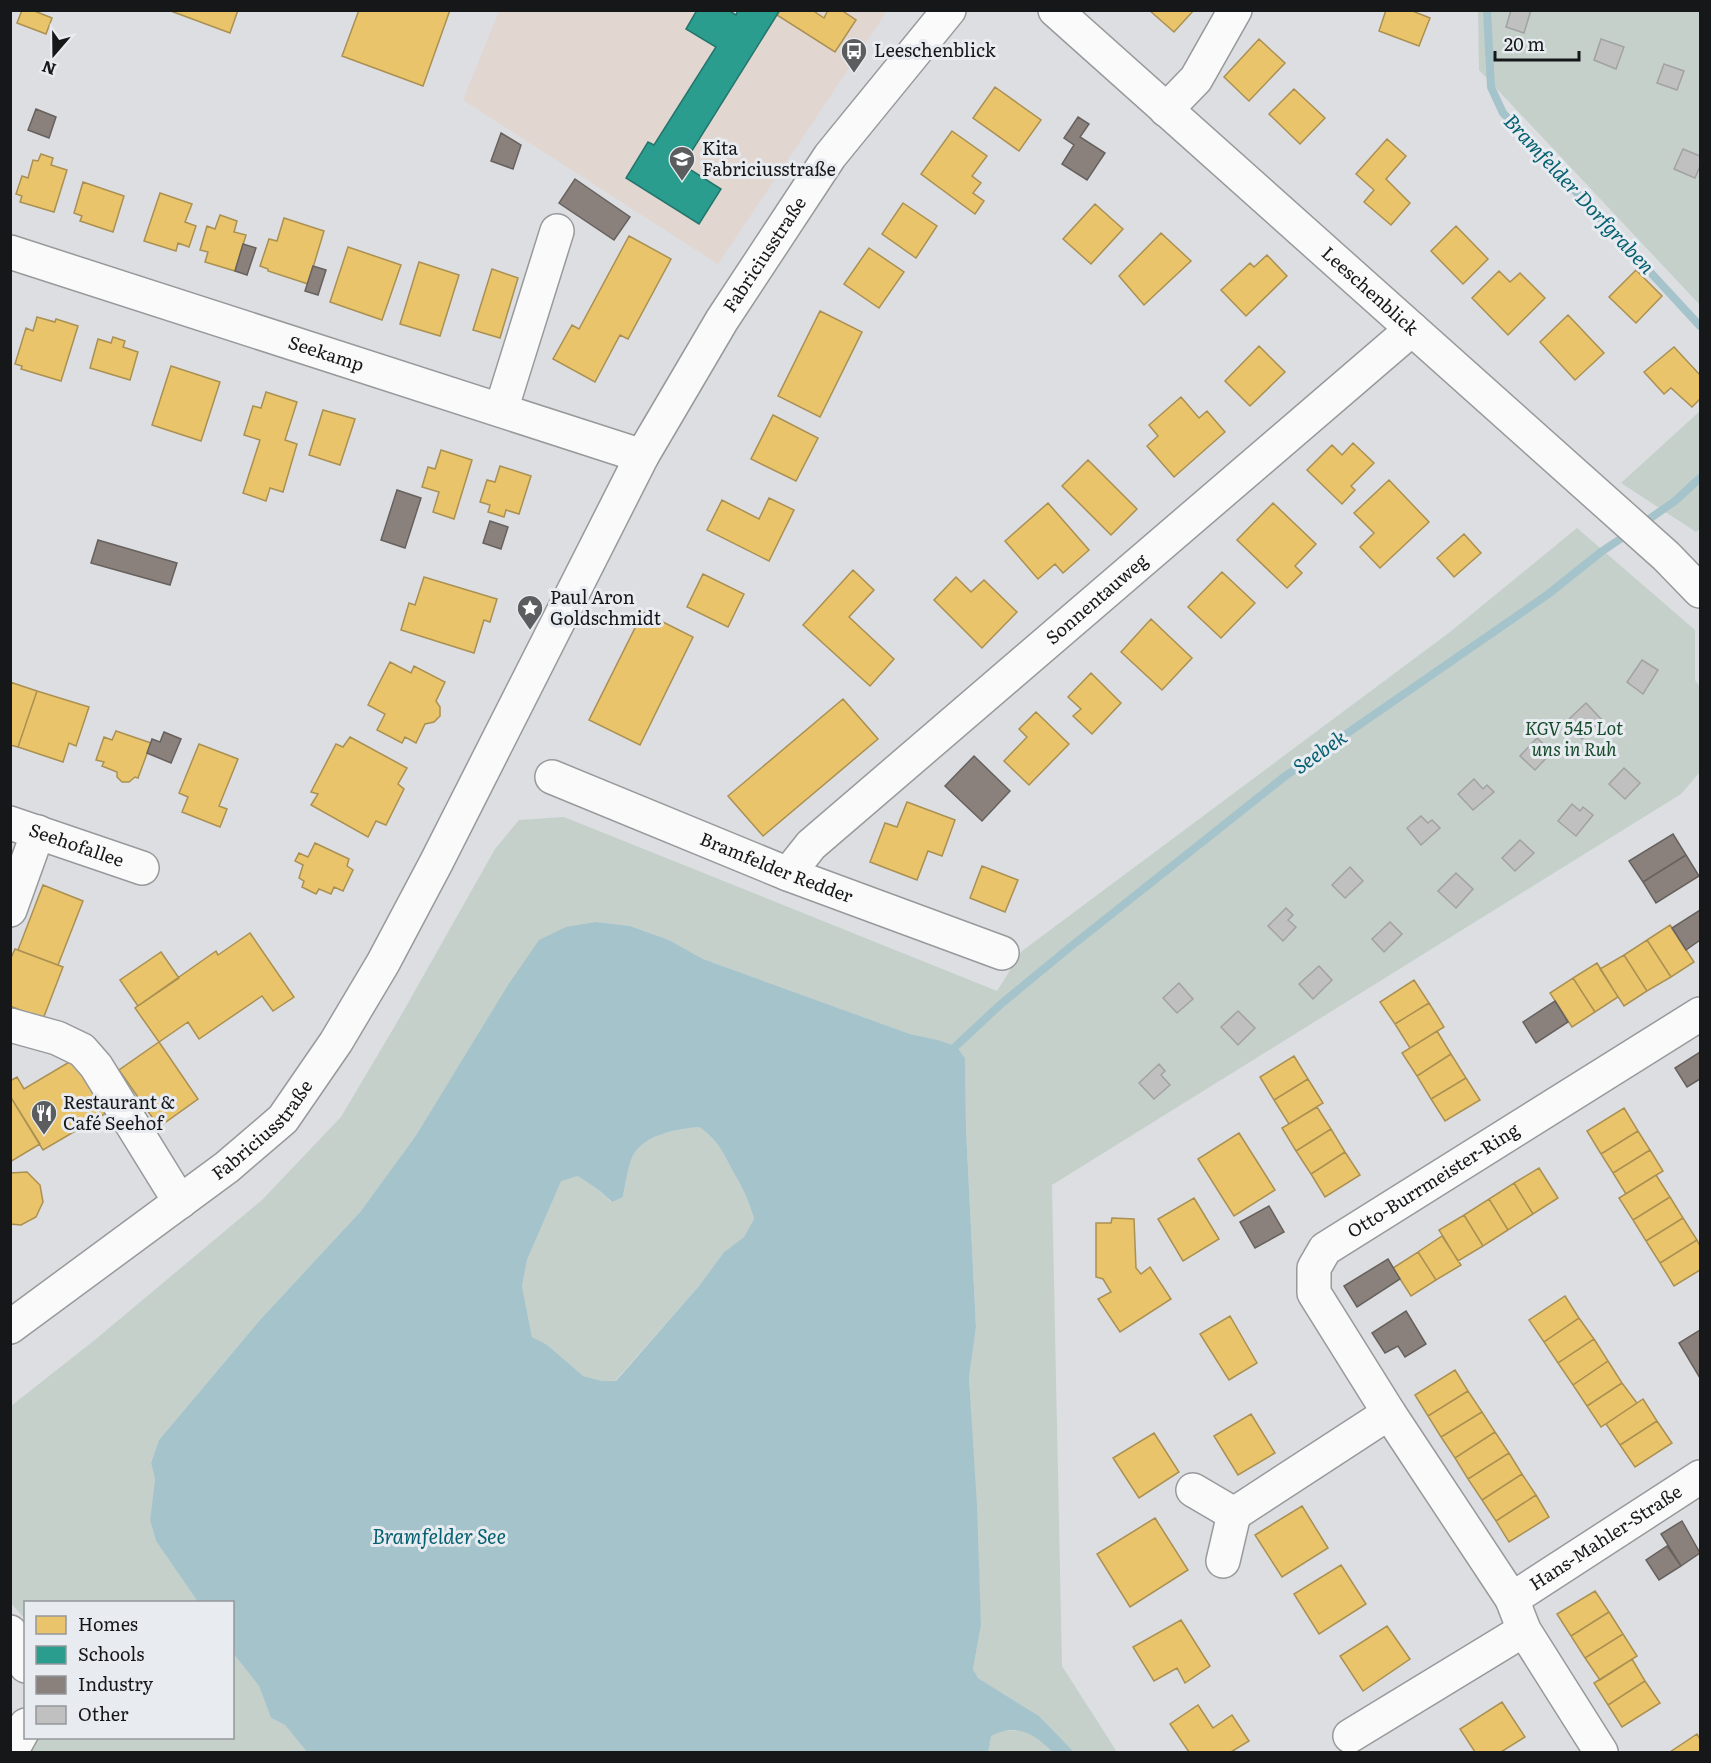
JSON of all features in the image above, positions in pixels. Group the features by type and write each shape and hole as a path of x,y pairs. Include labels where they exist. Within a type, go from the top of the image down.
{"street":[{"name":"Fabriciusstraße","path":"10,1327 227,1167 283,1119 348,1022 383,963 642,456 722,321 823,165 949,10"},
{"name":"Leeschenblick","path":"1055,10 1620,515 1653,544 1696,576"},
{"path":"1166,110 1196,79 1235,10"},
{"path":"501,410 557,231"},
{"name":"Seekamp","path":"10,252 642,456"},
{"name":"Sonnentauweg","path":"788,874 811,845 1412,329"},
{"name":"Bramfelder Redder","path":"552,777 788,874 1002,953"},
{"path":"10,910 24,827"},
{"name":"Seehofallee","path":"24,827 142,868"},
{"name":"Otto-Burrmeister-Ring","path":"1601,1752 1524,1630 1512,1599 1389,1413 1314,1293 1314,1268 1325,1249 1701,1014"},
{"path":"10,1025 57,1038 82,1050 96,1066 180,1202"},
{"path":"1223,1561 1234,1515 1389,1413"},
{"name":"Hans-Mahler-Straße","path":"1512,1599 1701,1477"},
{"path":"1192,1490 1234,1515"},
{"path":"1350,1736 1524,1630"},
{"path":"10,1632 24,1662"},
{"path":"11,1752 24,1729"}],"shaded area":[{"name":"Kita Fabriciusstraße","path":"499,11 887,11 718,264 463,100"}],"green space":[{"path":"1478,11 1700,11 1700,305 1479,70"},
{"path":"1700,411 1700,529 1696,532 1621,483"},
{"name":"KGV 545 Lot uns in Ruh","path":"1577,528 1695,630 1695,680 1700,687 1700,772 1681,794 1052,1185 1062,1666 1117,1752 1074,1752 1039,1716 978,1678 973,1669 981,1625 969,1378 976,1327 966,1129 965,1058 956,1046 910,1034 703,959 669,940 630,926 596,922 417,1134 361,1211 260,1320 159,1440 151,1463 155,1479 150,1520 156,1541 197,1601 24,1601 24,1618 11,1603 11,1406 96,1339 262,1200 341,1117 495,849 519,820 564,817 997,991 1022,951 1450,632"},
{"path":"699,1127 713,1139 726,1157 745,1194 754,1219 744,1237 724,1252 699,1286 615,1381 602,1381 582,1376 546,1344 532,1337 522,1286 527,1260 561,1180 578,1176 600,1191 611,1202 623,1197 631,1160 642,1145 660,1135 680,1129"},
{"path":"234,1654 259,1686 271,1718 285,1725 307,1752 27,1752 39,1739 234,1739"},
{"path":"1022,1730 1038,1738 1052,1752 988,1752 990,1736 1000,1731"}],"water":[{"name":"Bramfelder See","path":"596,922 630,926 669,940 703,959 910,1034 956,1046 965,1058 966,1129 976,1327 969,1378 981,1625 973,1669 978,1678 1039,1716 1074,1752 1052,1752 1032,1735 1009,1730 991,1736 988,1752 307,1752 285,1725 271,1718 259,1686 234,1654 234,1601 197,1601 156,1541 150,1520 155,1479 151,1463 159,1440 260,1320 361,1211 417,1134 508,985 539,940 566,927","holes":["699,1127 713,1139 745,1194 754,1219 744,1237 724,1252 699,1286 616,1381 602,1381 583,1376 546,1344 532,1337 522,1286 527,1260 561,1181 578,1176 612,1202 623,1197 631,1160 636,1151 650,1139 680,1129"]}],"building: Homes":[{"path":"22,10 32,10 52,18 46,34 17,23"},
{"path":"168,10 238,10 230,33"},
{"path":"359,10 450,10 423,86 342,56"},
{"path":"780,10 812,10 824,18 828,10 841,10 856,20 835,52 777,15"},
{"path":"1149,10 1194,10 1174,32"},
{"path":"1386,10 1410,10 1430,18 1419,46 1379,31"},
{"path":"1259,39 1285,63 1249,101 1224,77"},
{"path":"995,87 1041,120 1019,151 973,118"},
{"path":"1294,89 1325,118 1300,144 1269,114"},
{"path":"952,131 987,156 972,176 981,183 973,193 984,201 975,214 921,174"},
{"path":"1387,139 1406,156 1386,179 1410,203 1391,225 1364,202 1374,190 1356,174"},
{"path":"41,154 53,158 51,165 67,170 54,212 20,202 22,196 16,194 22,176 28,178 33,160 38,161"},
{"path":"83,182 124,196 113,232 80,221 82,216 74,213"},
{"path":"160,193 192,204 185,222 196,226 189,247 178,243 176,251 144,241"},
{"path":"903,203 937,226 916,258 882,234"},
{"path":"1095,204 1123,229 1091,264 1063,239"},
{"path":"220,215 237,221 234,232 246,235 235,271 205,262 208,252 200,250 207,226 215,229"},
{"path":"284,218 324,231 308,284 268,271 260,266 269,239 277,241"},
{"path":"1456,226 1488,259 1463,284 1431,251"},
{"path":"1161,233 1191,261 1144,305 1119,276"},
{"path":"629,236 671,259 628,339 620,335 595,382 553,359 572,325 579,329"},
{"path":"348,247 401,265 382,320 330,302"},
{"path":"869,248 904,272 879,308 844,284"},
{"path":"1267,255 1287,276 1246,316 1221,290 1250,263 1254,267"},
{"path":"419,262 459,275 440,336 400,324"},
{"path":"492,269 518,278 500,338 473,330"},
{"path":"1636,270 1662,296 1636,323 1609,297"},
{"path":"1499,271 1510,282 1520,273 1545,298 1508,335 1472,298"},
{"path":"820,311 862,332 820,417 778,396"},
{"path":"1568,315 1604,353 1575,380 1540,342"},
{"path":"37,317 55,322 56,319 78,326 61,381 21,369 22,366 15,364 26,328 33,331"},
{"path":"113,337 125,341 123,347 138,352 130,380 90,368 98,339 111,343"},
{"path":"1259,346 1285,372 1250,406 1225,381"},
{"path":"1674,347 1700,375 1700,399 1692,407 1671,388 1664,394 1644,372"},
{"path":"171,366 220,382 201,441 152,425"},
{"path":"266,392 297,402 285,440 297,444 283,492 270,488 266,501 243,493 260,440 244,435 253,406 261,408"},
{"path":"1181,397 1199,418 1207,411 1225,432 1174,477 1147,446 1158,436 1149,425"},
{"path":"323,410 355,419 340,465 309,455"},
{"path":"773,415 818,438 796,481 751,459"},
{"path":"1353,443 1374,463 1351,486 1355,490 1342,504 1307,470 1332,445 1342,455"},
{"path":"441,450 472,460 454,519 433,512 439,492 422,487 428,467 435,469"},
{"path":"1088,460 1137,509 1111,535 1062,486"},
{"path":"500,466 531,476 519,514 506,510 504,517 488,512 490,505 480,502 487,480 495,482"},
{"path":"1389,480 1429,522 1380,568 1360,547 1374,533 1354,513"},
{"path":"769,498 794,510 769,561 707,530 722,500 759,519"},
{"path":"1048,503 1089,550 1063,573 1055,564 1038,579 1005,541"},
{"path":"1273,503 1316,544 1295,566 1302,573 1287,588 1237,540"},
{"path":"1464,534 1481,553 1454,577 1437,558"},
{"path":"853,570 874,590 849,617 894,659 870,686 803,625"},
{"path":"1222,572 1255,603 1221,638 1188,607"},
{"path":"703,574 744,594 728,627 687,607"},
{"path":"424,577 497,599 490,622 484,620 474,653 401,630 409,603 415,605"},
{"path":"956,577 971,592 984,580 1017,612 982,648 934,600"},
{"path":"643,612 693,637 640,745 589,720"},
{"path":"1151,619 1192,658 1162,690 1121,652"},
{"path":"390,662 411,673 414,666 445,682 436,701 440,707 440,716 434,722 425,724 416,743 405,737 402,743 377,730 385,714 368,705"},
{"path":"1091,673 1121,703 1092,734 1073,716 1081,709 1068,697"},
{"path":"10,682 37,691 18,747 10,745"},
{"path":"37,691 89,707 76,746 69,743 63,762 18,747"},
{"path":"843,699 878,739 763,836 728,796"},
{"path":"1036,712 1069,744 1029,785 1004,761 1027,737 1019,729"},
{"path":"116,731 151,743 138,778 135,777 129,782 122,782 117,777 117,772 102,766 104,762 96,760 104,737 112,740"},
{"path":"350,737 407,768 398,784 404,789 386,825 376,821 368,837 311,805 318,794 311,792 336,744 343,747"},
{"path":"199,744 238,759 219,806 227,809 220,827 182,812 188,797 179,793"},
{"path":"907,802 955,820 942,856 928,851 917,880 870,862 885,823 897,827"},
{"path":"315,843 349,859 347,866 353,870 343,891 334,887 331,894 319,889 316,894 302,887 304,881 299,878 303,865 295,861 299,853 308,857"},
{"path":"982,866 1018,880 1005,912 970,898"},
{"path":"43,885 83,901 58,965 18,950"},
{"path":"1670,925 1694,962 1671,977 1647,940"},
{"path":"250,933 294,997 273,1011 262,996 199,1039 188,1022 159,1042 135,1008 216,951 218,955"},
{"path":"1647,940 1671,977 1647,991 1624,955"},
{"path":"15,949 63,967 43,1019 10,1006 10,960"},
{"path":"161,952 179,978 138,1006 120,980"},
{"path":"1624,955 1647,991 1624,1006 1600,969"},
{"path":"1597,963 1618,997 1595,1012 1573,978"},
{"path":"1573,978 1595,1012 1572,1027 1550,993"},
{"path":"1414,980 1429,1003 1395,1024 1380,1002"},
{"path":"1429,1003 1444,1027 1410,1048 1395,1024"},
{"path":"1437,1031 1451,1054 1417,1076 1402,1053"},
{"path":"159,1042 198,1099 159,1127 119,1070"},
{"path":"1451,1054 1466,1078 1431,1099 1417,1076"},
{"path":"1294,1056 1308,1079 1274,1100 1260,1077"},
{"path":"76,1058 108,1112 43,1150 10,1096 10,1081 17,1077 24,1089"},
{"path":"1466,1078 1480,1100 1445,1121 1431,1099"},
{"path":"1308,1079 1323,1103 1289,1124 1274,1100"},
{"path":"10,1096 40,1144 10,1162"},
{"path":"1317,1107 1331,1129 1296,1151 1282,1128"},
{"path":"1624,1108 1638,1131 1601,1154 1587,1131"},
{"path":"1331,1129 1345,1152 1311,1174 1296,1151"},
{"path":"1638,1131 1650,1150 1613,1173 1601,1154"},
{"path":"1239,1133 1275,1190 1234,1216 1198,1159"},
{"path":"1650,1150 1663,1171 1626,1194 1613,1173"},
{"path":"1345,1152 1360,1175 1325,1197 1311,1174"},
{"path":"1539,1168 1558,1198 1533,1214 1514,1183"},
{"path":"27,1172 40,1185 43,1202 36,1217 21,1225 10,1224 10,1173"},
{"path":"1656,1175 1670,1197 1633,1220 1619,1198"},
{"path":"1514,1183 1533,1214 1508,1230 1489,1199"},
{"path":"1670,1197 1683,1218 1646,1241 1633,1220"},
{"path":"1194,1198 1219,1239 1183,1261 1158,1219"},
{"path":"1489,1199 1508,1230 1483,1246 1464,1215"},
{"path":"1464,1215 1483,1246 1458,1261 1439,1230"},
{"path":"1112,1218 1134,1219 1136,1268 1141,1274 1150,1267 1171,1299 1120,1332 1098,1299 1111,1292 1103,1279 1096,1277 1096,1223 1111,1223"},
{"path":"1683,1218 1697,1240 1660,1263 1646,1241"},
{"path":"1442,1236 1461,1265 1436,1280 1418,1252"},
{"path":"1697,1240 1700,1246 1700,1270 1674,1286 1660,1263"},
{"path":"1418,1252 1436,1280 1411,1296 1393,1268"},
{"path":"1565,1296 1579,1318 1544,1342 1529,1320"},
{"path":"1230,1316 1257,1363 1229,1380 1200,1334"},
{"path":"1579,1318 1594,1339 1558,1363 1544,1342"},
{"path":"1594,1339 1608,1361 1573,1385 1558,1363"},
{"path":"1608,1361 1622,1383 1587,1406 1573,1385"},
{"path":"1455,1370 1468,1391 1428,1416 1415,1395"},
{"path":"1622,1383 1637,1403 1601,1427 1587,1406"},
{"path":"1468,1391 1482,1412 1441,1437 1428,1416"},
{"path":"1643,1399 1657,1421 1620,1445 1606,1424"},
{"path":"1482,1412 1495,1432 1455,1458 1441,1437"},
{"path":"1251,1414 1275,1453 1238,1475 1214,1436"},
{"path":"1657,1421 1672,1443 1635,1467 1620,1445"},
{"path":"1495,1432 1509,1453 1468,1479 1455,1458"},
{"path":"1154,1433 1179,1472 1139,1498 1113,1458"},
{"path":"1509,1453 1522,1474 1482,1500 1468,1479"},
{"path":"1522,1474 1536,1495 1496,1521 1482,1500"},
{"path":"1536,1495 1549,1517 1509,1542 1496,1521"},
{"path":"1302,1506 1328,1548 1282,1577 1255,1535"},
{"path":"1155,1518 1188,1570 1130,1607 1097,1554"},
{"path":"1341,1565 1366,1604 1319,1634 1294,1594"},
{"path":"1595,1591 1609,1612 1571,1636 1557,1614"},
{"path":"1609,1612 1623,1634 1585,1658 1571,1636"},
{"path":"1181,1620 1210,1666 1185,1683 1177,1668 1154,1681 1133,1647"},
{"path":"1387,1626 1410,1659 1363,1691 1340,1656"},
{"path":"1623,1634 1637,1656 1600,1680 1585,1658"},
{"path":"1632,1659 1645,1681 1608,1705 1594,1683"},
{"path":"1645,1681 1660,1703 1622,1727 1608,1705"},
{"path":"1502,1702 1525,1737 1501,1752 1475,1752 1460,1729"},
{"path":"1198,1705 1213,1728 1232,1715 1249,1741 1231,1752 1189,1752 1170,1724"},
{"path":"1697,1734 1700,1739 1700,1752 1670,1752"}],"building: Schools":[{"path":"697,10 728,10 736,15 738,10 780,10 683,165 721,189 699,224 626,178 648,142 654,145 716,47 686,29"}],"building: Industry":[{"path":"36,109 56,117 49,138 28,130"},
{"path":"1078,117 1089,124 1080,137 1105,153 1087,180 1062,164 1074,145 1064,138"},
{"path":"501,133 521,145 513,169 491,161"},
{"path":"575,179 630,217 614,240 559,203"},
{"path":"243,244 256,248 247,275 235,271"},
{"path":"313,266 326,270 318,295 305,291"},
{"path":"397,490 421,498 405,548 381,540"},
{"path":"490,521 508,527 501,549 483,543"},
{"path":"98,540 177,563 170,585 91,563"},
{"path":"164,732 181,739 171,763 147,753 152,739 160,742"},
{"path":"974,756 1010,791 982,821 945,786"},
{"path":"1673,834 1686,855 1643,882 1629,861"},
{"path":"1686,855 1699,876 1656,903 1643,882"},
{"path":"1700,910 1700,940 1686,950 1672,928"},
{"path":"1555,1001 1568,1022 1536,1043 1523,1022"},
{"path":"1700,1052 1700,1079 1687,1087 1675,1068"},
{"path":"1269,1206 1284,1232 1255,1248 1240,1222"},
{"path":"1388,1259 1400,1279 1357,1307 1344,1286"},
{"path":"1406,1311 1426,1344 1405,1357 1398,1346 1385,1353 1372,1333"},
{"path":"1700,1330 1700,1378 1679,1343"},
{"path":"1682,1521 1700,1553 1681,1566 1661,1534"},
{"path":"1667,1546 1681,1566 1659,1580 1646,1560"}],"building: Other":[{"path":"1511,10 1531,10 1524,33 1506,27"},
{"path":"1601,39 1624,47 1616,69 1594,60"},
{"path":"1664,64 1684,71 1677,90 1657,83"},
{"path":"1683,149 1700,156 1700,166 1695,178 1674,169"},
{"path":"1642,660 1658,670 1643,694 1627,682"},
{"path":"1586,703 1602,720 1582,739 1566,722"},
{"path":"1537,738 1552,752 1535,770 1520,756"},
{"path":"1624,768 1640,783 1625,799 1609,784"},
{"path":"1474,779 1483,789 1487,785 1494,792 1473,810 1458,794"},
{"path":"1572,804 1580,811 1583,807 1593,815 1576,836 1558,821"},
{"path":"1421,816 1428,823 1432,820 1440,828 1421,845 1407,828"},
{"path":"1520,840 1534,853 1515,871 1502,858"},
{"path":"1350,867 1363,881 1345,898 1332,885"},
{"path":"1456,873 1473,889 1456,908 1438,891"},
{"path":"1286,908 1293,915 1288,920 1296,927 1283,941 1268,926"},
{"path":"1390,922 1402,934 1384,952 1372,939"},
{"path":"1319,966 1332,980 1313,999 1299,984"},
{"path":"1179,983 1193,999 1177,1013 1163,998"},
{"path":"1238,1011 1255,1028 1238,1045 1221,1027"},
{"path":"1159,1064 1165,1071 1161,1075 1170,1085 1154,1099 1139,1083"}],"waterway":[{"name":"Bramfelder Dorfgraben","path":"1487,10 1491,87 1503,113 1700,326"},
{"name":"Seebek","path":"1642,524 1675,501 1700,478"},
{"name":"Seebek","path":"956,1046 1001,1004 1069,948 1284,777 1547,595 1629,533"}],"place":[{"name":"Leeschenblick","path":"854,74"},
{"name":"Kita Fabriciusstraße","path":"682,182"},
{"name":"Paul Aron Goldschmidt","path":"530,631"},
{"name":"Restaurant & Café Seehof","path":"44,1136"}]}
